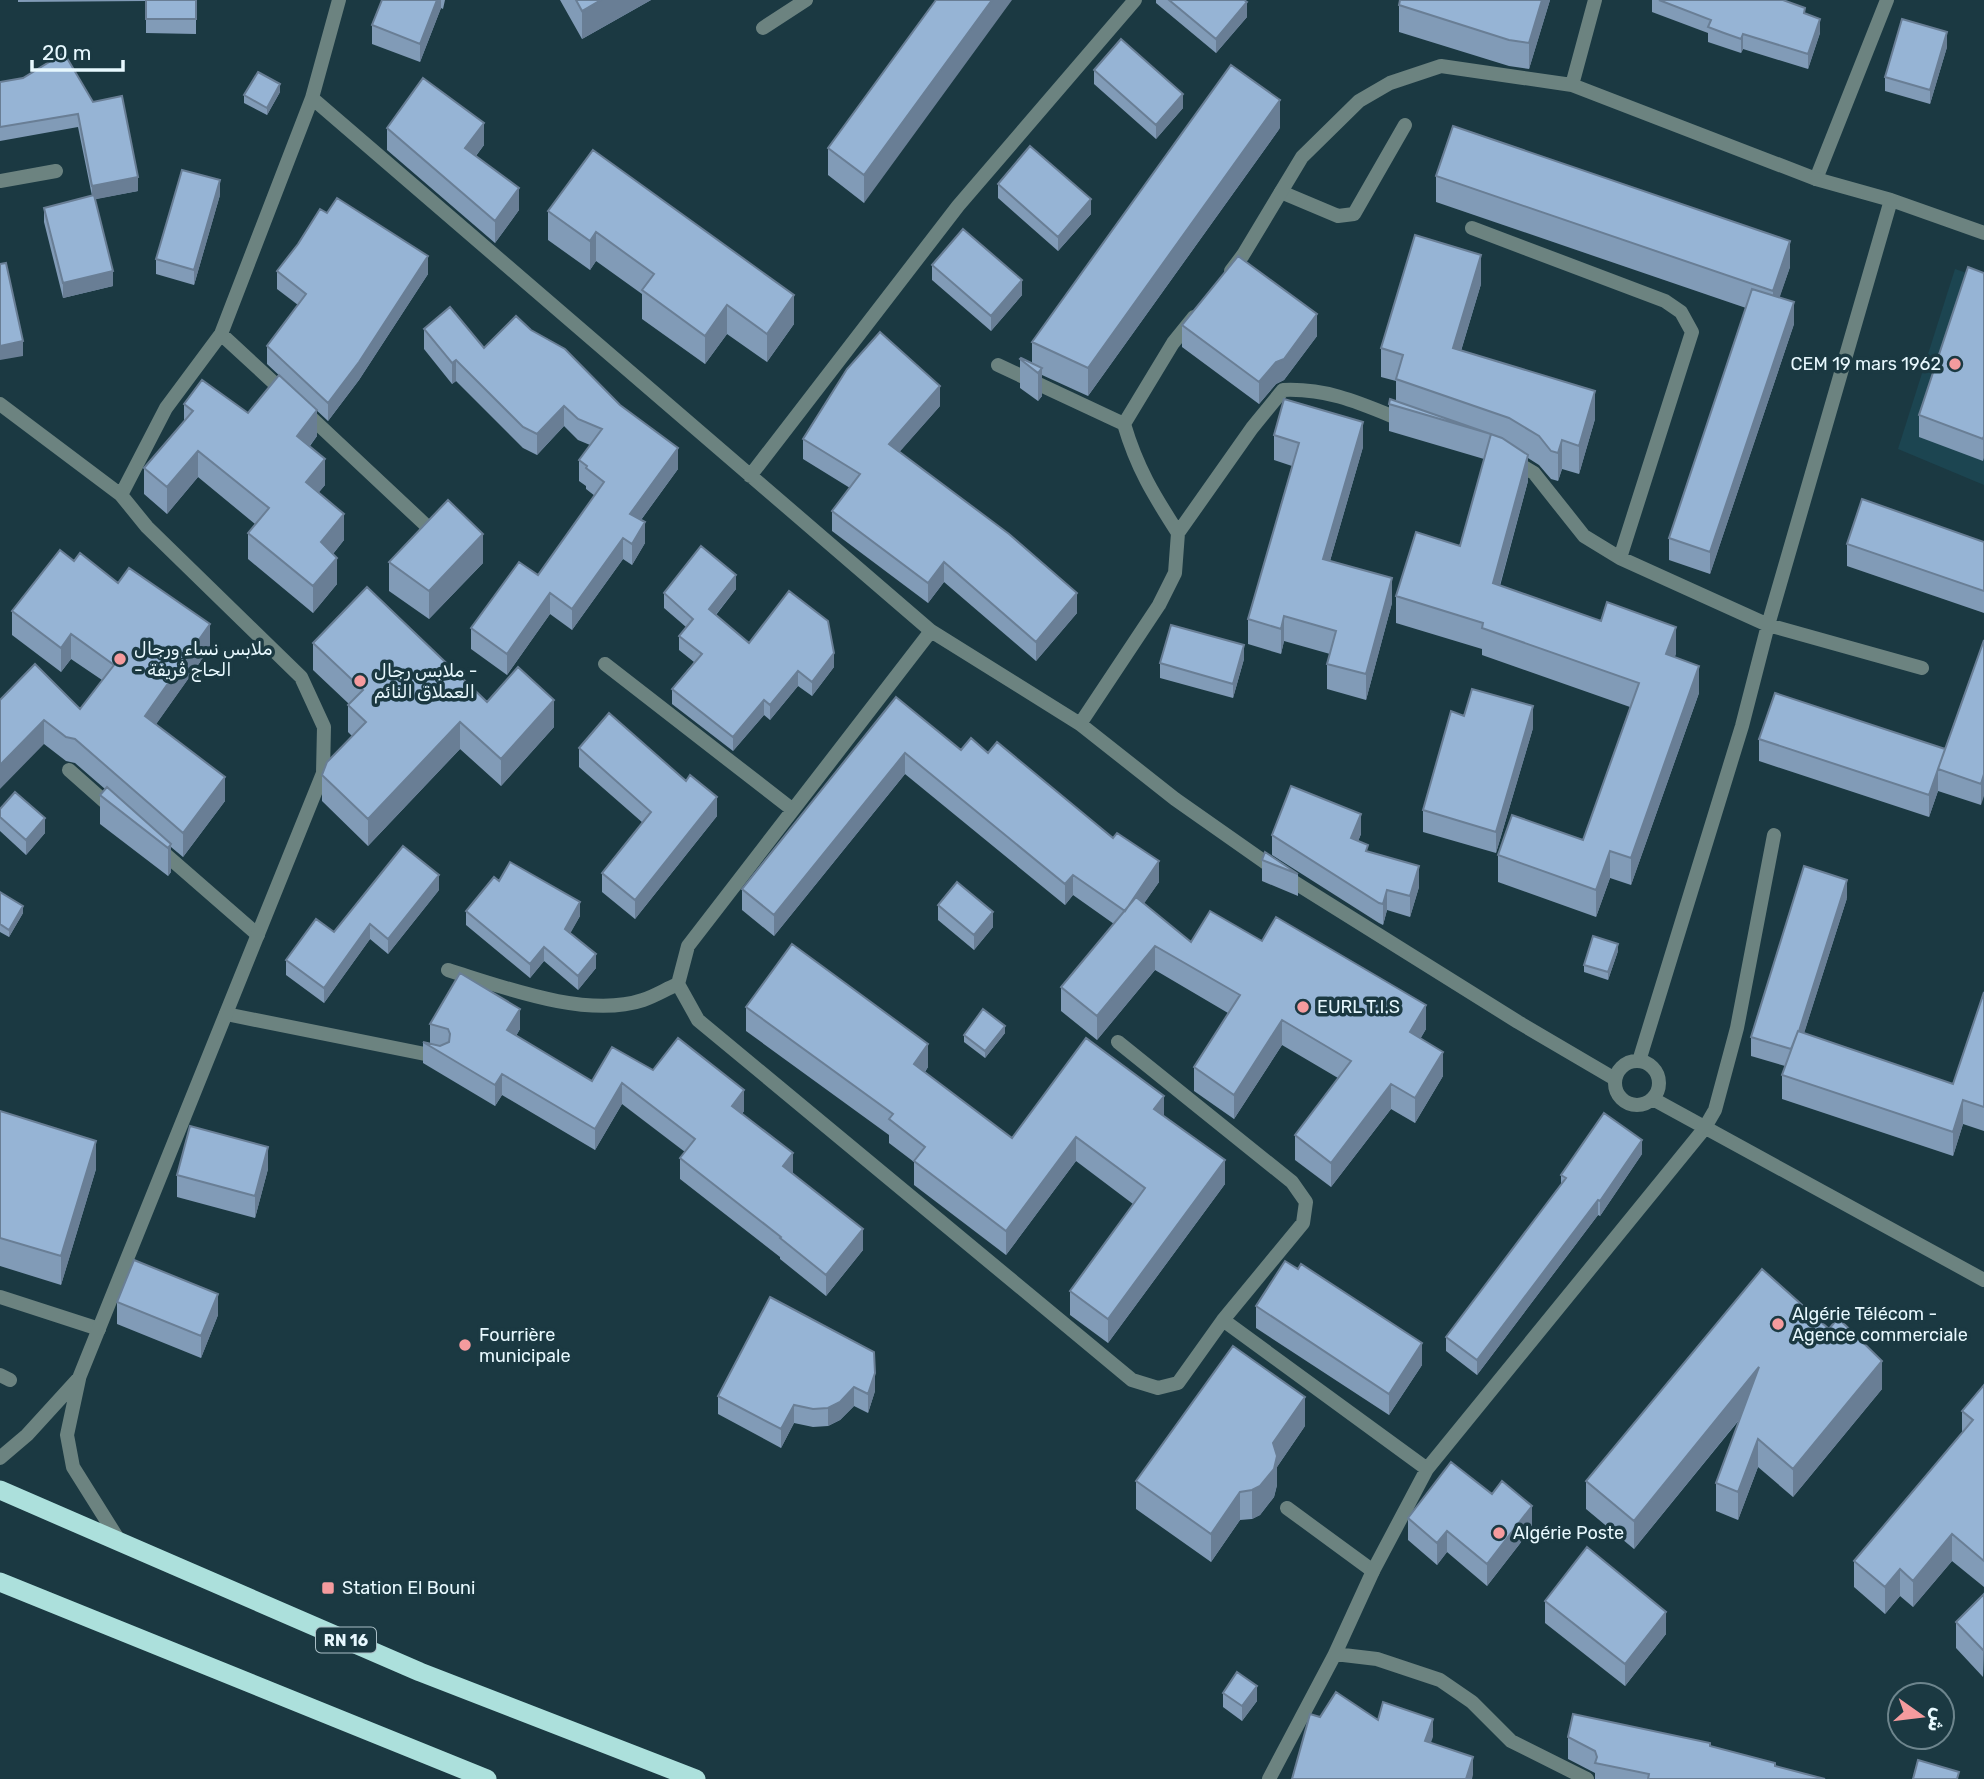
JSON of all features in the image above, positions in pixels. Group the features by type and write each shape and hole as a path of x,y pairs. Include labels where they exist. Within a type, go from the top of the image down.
{"highway":[{"name":"RN 16","path":"0,1490 420,1672 695,1779"},
{"path":"0,1583 487,1779"}],"street":[{"path":"121,495 166,408 221,334 312,98 339,0"},
{"path":"763,28 806,0"},
{"path":"750,476 958,206 1135,0"},
{"path":"1572,85 1595,0"},
{"path":"1816,178 1887,0"},
{"path":"1220,284 1243,255 1302,157 1359,101 1390,83 1441,66 1572,85 1816,178 1891,200 1984,233"},
{"path":"312,98 931,631 1080,724 1175,799 1286,877 1615,1079"},
{"path":"1281,192 1338,216 1354,214 1405,125"},
{"path":"0,181 56,171"},
{"path":"1639,1060 1742,726 1768,625 1891,200"},
{"path":"1472,228 1665,301 1681,312 1692,332 1620,558"},
{"path":"1124,424 1173,343 1204,304"},
{"path":"221,334 432,531"},
{"path":"999,365 1124,424 1135,458 1178,533"},
{"path":"1080,724 1159,605 1175,573 1178,533 1252,428 1283,390 1306,389 1336,394 1423,428"},
{"path":"0,404 121,495 147,527 301,677 324,727 323,773 79,1378 67,1435 73,1467 120,1542"},
{"path":"1494,452 1534,473 1584,536 1620,558 1768,625 1922,668"},
{"path":"931,631 688,946 678,984 698,1020 1132,1380 1158,1388 1178,1383 1223,1320 1303,1223 1306,1202 1292,1182 1118,1042"},
{"path":"605,664 793,810"},
{"path":"69,771 122,816"},
{"path":"143,835 258,935"},
{"path":"1269,1779 1427,1469 1704,1129 1715,1110 1737,1028 1774,835"},
{"path":"448,971 533,996 603,1007 642,1001 678,984"},
{"path":"226,1014 441,1057"},
{"path":"1639,1060 1652,1066 1659,1079 1657,1093 1653,1099 1640,1105 1626,1103 1617,1093 1615,1079 1626,1063 1639,1060"},
{"path":"1653,1099 1984,1280"},
{"path":"0,1297 99,1329"},
{"path":"1223,1320 1427,1469"},
{"path":"0,1458 27,1435 79,1378"},
{"path":"1287,1508 1373,1571"},
{"path":"1335,1654 1377,1659 1440,1680 1472,1702 1511,1741 1587,1779"}],"shaded area":[{"name":"CEM 19 mars 1962","path":"1955,269 1984,279 1984,485 1898,449"}],"building":[{"path":"146,0 196,0 196,19 146,19"},
{"path":"382,0 437,0 420,44 372,25"},
{"path":"576,0 601,0 582,11"},
{"path":"936,0 992,0 864,175 828,148"},
{"path":"1169,0 1244,0 1247,2 1216,39"},
{"path":"1400,0 1542,0 1529,43 1509,40 1399,5"},
{"path":"1659,0 1783,0 1805,8 1804,13 1820,19 1808,54 1743,34 1741,39 1724,33 1708,27 1711,20"},
{"path":"1902,19 1947,32 1930,90 1885,77"},
{"path":"1121,39 1183,94 1156,125 1094,70"},
{"path":"64,53 93,102 122,96 138,177 92,186 78,114 0,127 0,82 23,78"},
{"path":"1231,65 1280,100 1088,368 1032,342"},
{"path":"258,72 280,84 267,108 244,95"},
{"path":"423,78 484,123 465,148 519,188 495,221 387,128"},
{"path":"1453,126 1790,241 1773,291 1436,176"},
{"path":"1030,146 1091,199 1058,237 998,184"},
{"path":"593,150 794,295 767,334 727,305 705,336 642,290 654,274 596,232 590,241 548,211"},
{"path":"182,170 220,180 194,270 156,259"},
{"path":"94,195 113,271 63,283 44,208"},
{"path":"337,198 428,256 359,362 328,403 267,346 306,294 277,271 320,209 327,213"},
{"path":"963,229 1022,280 991,316 932,265"},
{"path":"1415,235 1481,255 1453,348 1595,391 1579,446 1562,440 1558,453 1551,451 1539,436 1509,418 1396,379 1403,355 1381,348"},
{"path":"1238,256 1317,314 1284,359 1276,362 1259,382 1182,325"},
{"path":"6,263 23,341 0,346 0,264"},
{"path":"1968,267 1984,273 1983,439 1919,415"},
{"path":"1752,289 1794,302 1710,552 1669,538"},
{"path":"450,307 484,348 516,316 531,330 565,349 620,405 678,448 630,514 645,522 632,544 623,538 572,609 550,593 507,654 471,628 519,562 538,575 604,482 579,460 602,429 578,419 564,406 537,434 523,427 456,360 452,363 424,329"},
{"path":"880,332 940,386 889,444 1009,534 1077,593 1036,642 944,562 928,583 832,511 860,474 803,439 847,369"},
{"path":"1021,358 1042,368 1038,373"},
{"path":"279,375 317,410 297,436 325,459 306,482 344,514 321,542 337,558 313,586 248,533 269,508 198,451 167,487 144,468 193,411 184,404 202,380 248,413"},
{"path":"1284,399 1363,422 1323,559 1392,578 1366,674 1327,664 1336,631 1284,616 1281,629 1248,619 1299,443 1274,435"},
{"path":"1390,399 1488,433 1389,404"},
{"path":"1491,434 1528,455 1493,583 1601,621 1607,602 1676,627 1666,654 1699,666 1631,858 1610,851 1596,890 1498,855 1512,815 1583,840 1639,683 1482,628 1483,623 1396,596 1416,532 1460,546"},
{"path":"1862,499 1984,542 1984,591 1847,544"},
{"path":"448,500 483,534 429,591 389,562"},
{"path":"701,546 736,575 709,609 749,643 789,591 828,621 834,653 812,682 798,671 770,705 764,700 733,737 672,689 702,654 679,636 693,619 664,593"},
{"path":"60,550 74,561 80,553 118,583 129,568 210,624 145,716 225,777 183,833 75,739 66,737 44,720 0,765 0,700 35,664 80,709 114,665 71,634 61,648 12,611"},
{"path":"367,587 487,702 518,667 554,700 501,759 460,722 368,819 322,775 327,762 366,722 348,705 363,690 313,643"},
{"path":"1171,625 1244,645 1233,684 1160,663"},
{"path":"1984,640 1984,774 1981,784 1938,769"},
{"path":"1472,689 1533,706 1496,832 1423,810 1451,711 1464,716"},
{"path":"1775,693 1945,749 1929,795 1759,739"},
{"path":"896,697 961,750 971,738 988,753 997,742 1113,838 1117,833 1159,861 1125,911 1073,875 1065,884 905,753 774,915 742,889"},
{"path":"609,713 686,781 690,775 717,797 635,900 602,873 651,812 579,748"},
{"path":"1291,786 1361,814 1351,838 1368,845 1366,851 1419,866 1410,896 1387,890 1383,904 1379,903 1272,835"},
{"path":"107,787 171,844 168,848 100,795"},
{"path":"15,792 45,818 26,840 0,817 0,809"},
{"path":"403,846 439,875 388,939 370,924 324,988 286,960 316,919 334,932"},
{"path":"1265,852 1298,874 1262,860"},
{"path":"510,862 580,902 565,929 596,954 578,976 544,947 530,964 466,911 494,877 499,881"},
{"path":"1804,866 1847,880 1791,1049 1751,1037"},
{"path":"957,882 993,912 974,935 938,905"},
{"path":"0,892 23,906 9,930 0,924"},
{"path":"1136,897 1191,942 1210,911 1262,941 1276,917 1426,1005 1410,1032 1443,1052 1415,1098 1391,1084 1331,1163 1295,1135 1351,1061 1282,1020 1234,1095 1194,1067 1240,995 1155,946 1097,1016 1061,987"},
{"path":"1593,936 1618,944 1608,972 1584,965"},
{"path":"792,944 928,1044 914,1064 1012,1138 1086,1038 1164,1096 1154,1109 1225,1160 1108,1319 1070,1291 1145,1188 1076,1137 1006,1231 914,1161 925,1147 889,1119 893,1114 746,1007"},
{"path":"460,973 520,1009 507,1030 592,1081 612,1047 653,1070 678,1038 744,1090 732,1106 793,1153 783,1166 863,1229 826,1275 680,1158 695,1139 622,1083 595,1129 502,1074 495,1085 423,1042 440,1046 449,1042 448,1029 430,1024"},
{"path":"1984,992 1984,1107 1963,1100 1953,1132 1782,1075 1798,1031 1953,1084"},
{"path":"983,1009 1005,1026 985,1051 964,1035"},
{"path":"0,1111 96,1141 61,1256 0,1238"},
{"path":"1604,1113 1642,1140 1600,1201 1598,1200 1477,1360 1446,1337 1566,1178 1561,1175"},
{"path":"190,1126 268,1147 255,1196 177,1175"},
{"path":"134,1260 218,1294 201,1336 117,1302"},
{"path":"1285,1261 1298,1269 1301,1264 1422,1343 1389,1394 1256,1306"},
{"path":"1762,1269 1829,1329 1838,1318 1882,1361 1793,1469 1758,1439 1738,1492 1716,1483 1759,1367 1634,1521 1586,1481"},
{"path":"770,1297 874,1352 875,1373 868,1394 854,1387 840,1402 828,1408 813,1409 794,1405 781,1429 718,1396"},
{"path":"1233,1346 1305,1397 1273,1443 1277,1456 1274,1469 1260,1486 1240,1492 1211,1534 1136,1481"},
{"path":"1984,1385 1984,1561 1952,1534 1913,1581 1900,1569 1885,1587 1854,1561 1973,1420 1962,1411"},
{"path":"1451,1462 1492,1494 1502,1481 1532,1506 1487,1564 1447,1531 1437,1543 1408,1518"},
{"path":"1587,1547 1666,1612 1625,1664 1545,1601"},
{"path":"1984,1594 1984,1650 1983,1650 1956,1622"},
{"path":"1237,1672 1257,1686 1242,1706 1223,1693"},
{"path":"1336,1692 1378,1720 1383,1702 1433,1719 1425,1741 1473,1757 1466,1779 1292,1779 1310,1714 1320,1717"},
{"path":"1573,1714 1710,1743 1710,1746 1825,1779 1648,1779 1649,1774 1595,1763 1595,1751 1568,1737"},
{"path":"1918,1760 1959,1772 1957,1779 1913,1779"}],"place":[{"name":"CEM 19 mars 1962","path":"1955,364"},
{"name":"ملابس نساء ورجال - الحاج ڨريفة","path":"120,659"},
{"name":"ملابس رجال - العملاق النائم","path":"360,681"},
{"name":"EURL T.I.S","path":"1303,1007"},
{"name":"Algérie Télécom - Agence commerciale","path":"1778,1324"},
{"name":"Fourrière municipale","path":"465,1345"},
{"name":"Algérie Poste","path":"1499,1533"},
{"name":"Station El Bouni","path":"328,1588"}]}
